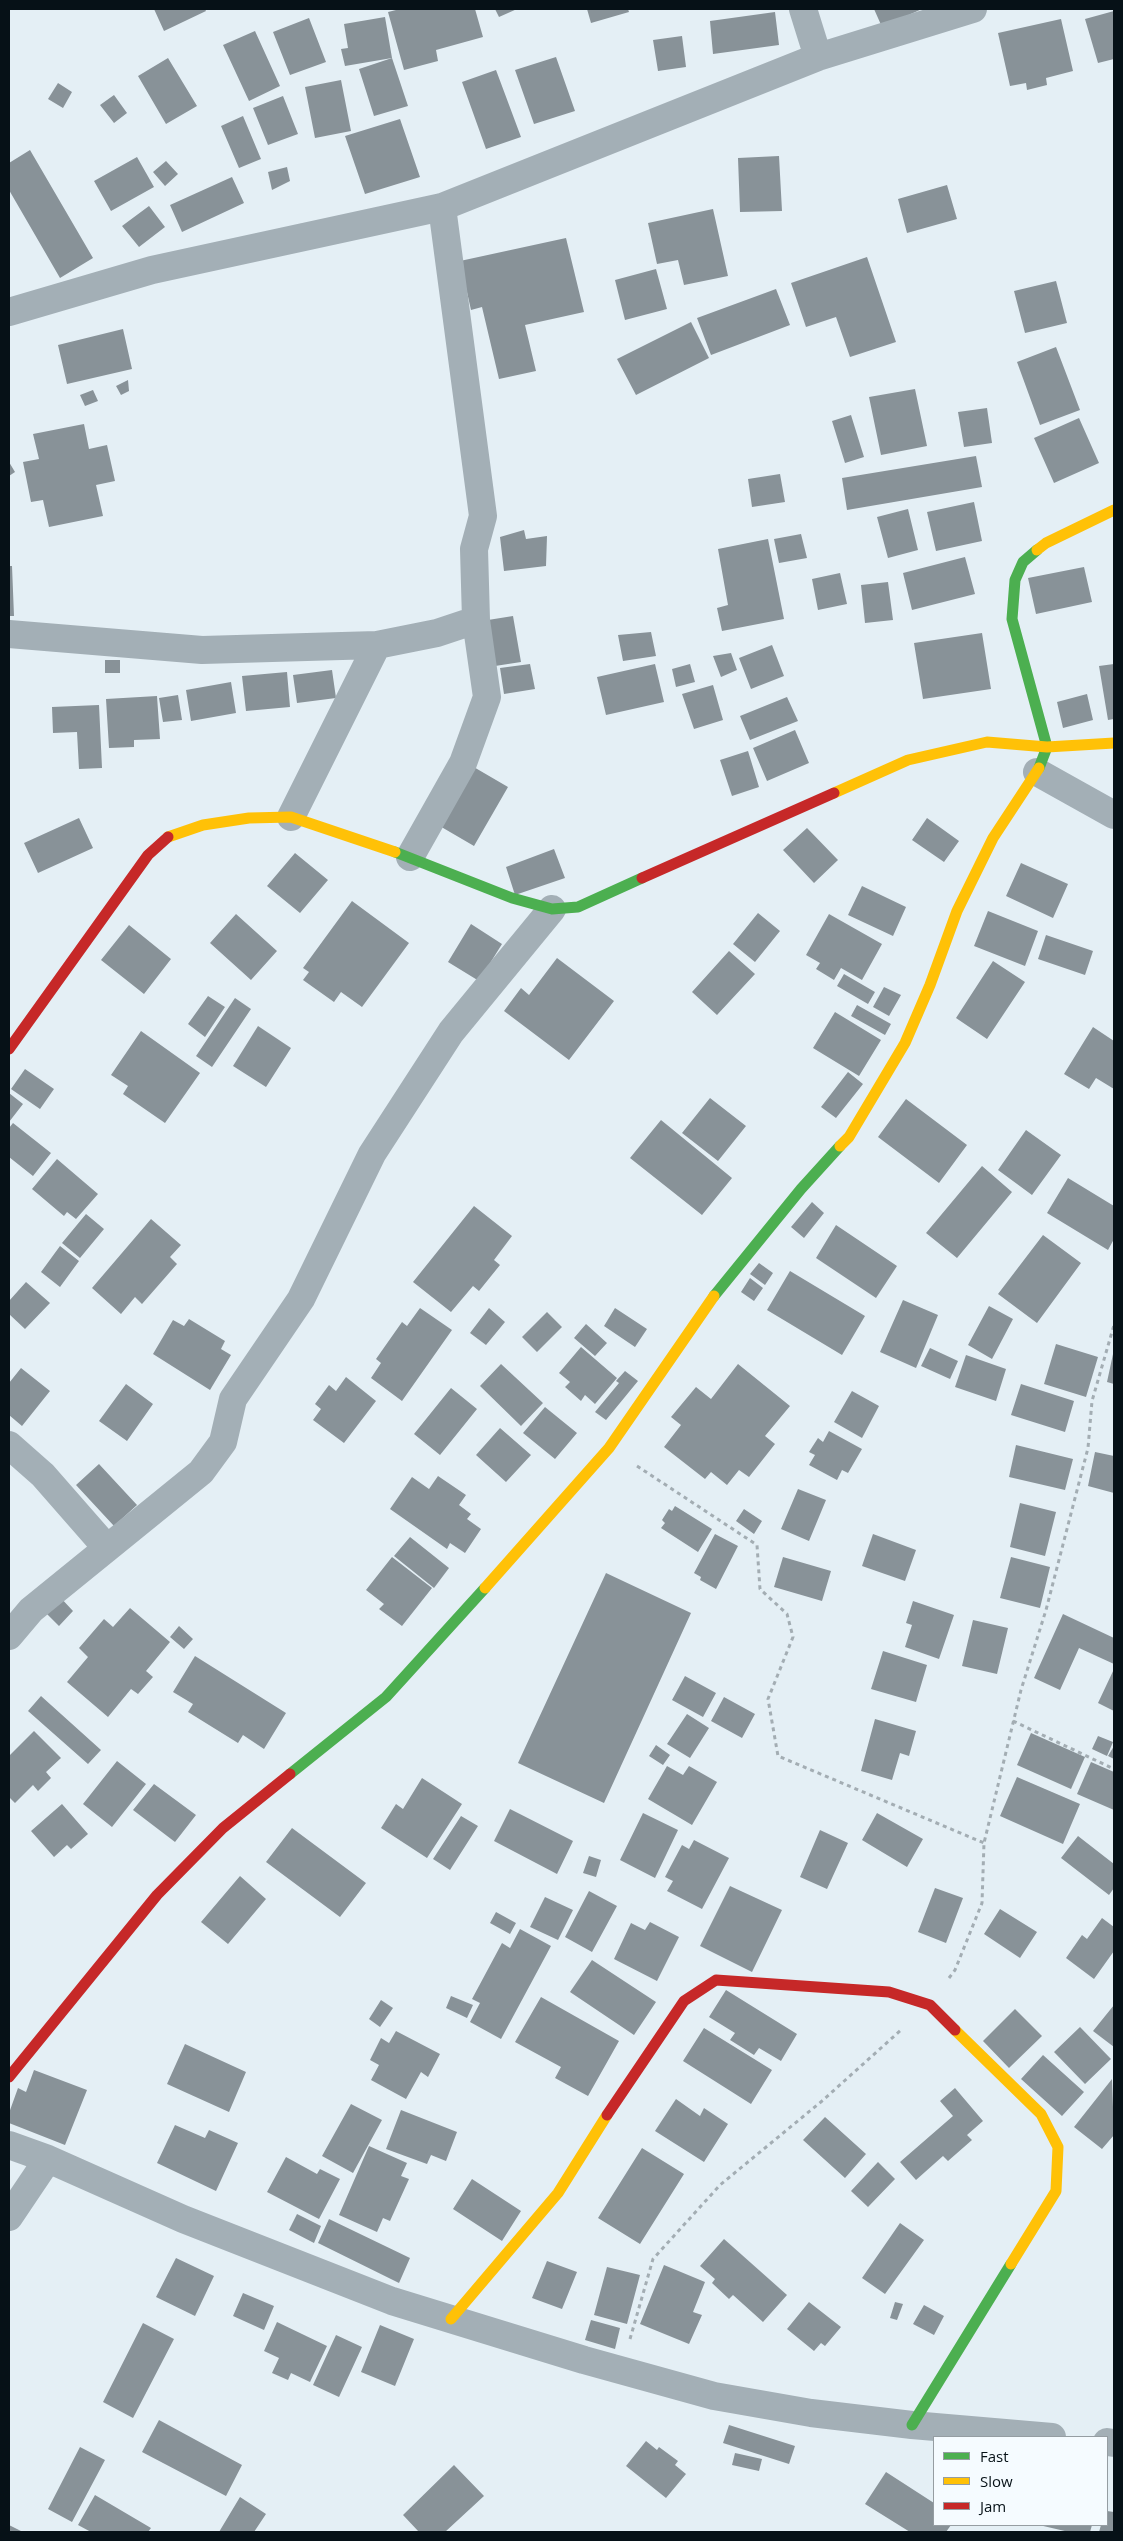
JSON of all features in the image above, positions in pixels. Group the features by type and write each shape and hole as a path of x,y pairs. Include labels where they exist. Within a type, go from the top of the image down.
{"street":[{"path":"802,9 818,57"},
{"path":"9,312 152,270 442,207 818,57 973,9"},
{"path":"410,857 463,763 487,697 476,620 474,549 483,516 442,207"},
{"path":"9,2077 157,1895 223,1828 386,1697 609,1448 722,1285 848,1137 905,1043 930,985 957,911 993,838 1037,772 1047,747 1012,619 1015,580 1024,562 1046,543 1114,510"},
{"path":"9,634 202,650 377,645 437,633 476,620"},
{"path":"291,817 377,645"},
{"path":"9,1049 148,855 168,837 203,825 249,818 291,817 410,857 512,898 552,909 578,907 908,760 987,742 1047,747 1114,743"},
{"path":"1037,772 1114,815"},
{"path":"9,1636 31,1610 106,1547 201,1472 223,1442 233,1399 301,1299 372,1154 451,1032 552,909"},
{"path":"9,1446 43,1475 106,1547"},
{"path":"451,2319 558,2193 603,2121 684,2001 716,1980 889,1992 930,2005 1041,2114 1058,2147 1056,2190 912,2425"},
{"path":"9,2144 48,2159 201,2226 392,2301 621,2370 714,2396 811,2413 912,2425 1040,2436"},
{"path":"9,2217 48,2159"}],"path":[{"path":"621,2370 653,2260 720,2185 822,2101 930,2005 955,1970 982,1902 984,1844 1013,1721 1046,1610 1088,1448 1092,1401 1114,1325"},
{"path":"609,1448 757,1546 760,1589 787,1614 793,1637 768,1699 778,1756 984,1844"},
{"path":"1013,1721 1114,1768"}],"building":[{"path":"154,9 205,9 206,11 164,31"},
{"path":"400,9 475,9 483,37 436,50 438,61 404,70 388,12"},
{"path":"495,9 517,9 499,17"},
{"path":"587,9 628,9 629,12 591,23"},
{"path":"874,9 922,9 882,27"},
{"path":"1114,11 1114,59 1098,63 1085,19"},
{"path":"775,12 779,45 713,54 710,21"},
{"path":"385,17 392,58 345,66 341,49 348,48 344,24"},
{"path":"309,18 326,62 290,75 273,32"},
{"path":"1061,19 1073,71 1046,78 1047,85 1027,90 1026,83 1010,86 998,33"},
{"path":"255,31 280,86 249,101 223,45"},
{"path":"682,36 686,67 658,71 653,40"},
{"path":"556,57 575,111 534,124 515,70"},
{"path":"168,58 197,106 166,124 138,76"},
{"path":"392,58 408,106 374,116 359,69"},
{"path":"496,70 521,137 486,149 462,82"},
{"path":"341,80 351,131 315,138 305,87"},
{"path":"58,83 72,92 63,108 48,99"},
{"path":"114,95 127,113 114,123 100,105"},
{"path":"283,96 298,134 268,145 253,108"},
{"path":"243,116 261,159 239,168 221,126"},
{"path":"400,119 420,177 365,194 345,136"},
{"path":"30,150 93,258 60,278 9,190 9,163"},
{"path":"779,156 782,211 740,212 738,158"},
{"path":"137,157 154,187 111,211 94,181"},
{"path":"166,161 178,174 165,186 153,172"},
{"path":"287,167 290,181 272,190 268,172"},
{"path":"232,177 244,203 182,232 170,205"},
{"path":"947,185 957,219 907,233 898,199"},
{"path":"149,206 165,227 139,247 122,226"},
{"path":"713,209 728,276 684,285 678,260 657,264 648,223"},
{"path":"566,238 584,312 525,325 536,371 499,379 482,307 471,310 460,261"},
{"path":"867,257 896,342 850,357 836,317 806,327 791,283"},
{"path":"656,269 667,309 625,320 615,280"},
{"path":"1056,281 1067,323 1025,333 1014,291"},
{"path":"776,289 790,325 711,355 697,318"},
{"path":"691,322 709,358 636,395 617,359"},
{"path":"123,329 132,369 67,384 58,345"},
{"path":"1056,347 1080,410 1040,425 1017,362"},
{"path":"128,380 129,391 121,395 116,386"},
{"path":"915,389 927,446 881,455 869,397"},
{"path":"93,390 98,401 85,406 80,395"},
{"path":"987,408 992,443 964,447 958,412"},
{"path":"851,415 864,457 845,463 832,421"},
{"path":"1079,418 1099,463 1054,483 1034,438"},
{"path":"84,424 89,449 107,445 115,481 96,485 103,516 49,527 43,500 31,502 23,462 39,459 33,434"},
{"path":"976,456 982,487 847,510 842,478"},
{"path":"9,462 15,472 9,476"},
{"path":"780,474 785,502 752,507 748,479"},
{"path":"974,502 982,541 936,551 927,512"},
{"path":"908,509 918,550 888,558 877,517"},
{"path":"524,530 526,539 547,536 546,566 504,571 500,537"},
{"path":"801,534 807,558 779,563 774,539"},
{"path":"768,539 784,619 722,631 717,608 728,605 718,549"},
{"path":"965,557 975,594 912,610 903,573"},
{"path":"9,566 12,566 14,616 9,616"},
{"path":"1084,567 1092,602 1036,614 1028,578"},
{"path":"840,573 847,604 818,610 812,579"},
{"path":"888,582 893,620 865,623 861,585"},
{"path":"513,616 521,662 495,666 488,620"},
{"path":"651,632 656,656 623,661 618,635"},
{"path":"982,633 991,689 923,699 914,643"},
{"path":"772,645 784,676 751,689 739,658"},
{"path":"731,653 737,670 721,677 713,656"},
{"path":"105,660 120,660 120,673 105,673"},
{"path":"530,664 535,689 504,694 500,668"},
{"path":"655,664 664,702 606,715 597,677"},
{"path":"690,664 695,682 676,687 672,669"},
{"path":"1114,664 1114,719 1108,720 1099,666"},
{"path":"332,670 336,698 297,703 293,675"},
{"path":"287,672 290,707 246,711 242,676"},
{"path":"231,682 236,713 191,721 186,690"},
{"path":"713,685 723,720 694,729 682,694"},
{"path":"1087,694 1093,720 1063,728 1057,702"},
{"path":"178,695 182,720 163,722 159,698"},
{"path":"157,696 160,739 134,740 134,747 109,748 106,699"},
{"path":"787,697 798,721 750,740 740,716"},
{"path":"99,705 102,768 79,769 77,732 53,733 52,707"},
{"path":"795,730 809,763 767,781 753,748"},
{"path":"748,751 759,787 732,796 720,760"},
{"path":"472,766 508,787 474,846 438,825"},
{"path":"79,818 93,848 38,873 24,843"},
{"path":"927,818 959,841 944,862 912,840"},
{"path":"807,828 838,860 814,883 783,850"},
{"path":"554,849 565,878 515,895 506,867"},
{"path":"295,853 328,880 300,913 267,886"},
{"path":"1021,863 1068,884 1053,918 1006,896"},
{"path":"862,886 906,907 893,936 848,915"},
{"path":"352,901 409,943 362,1007 341,992 334,1002 303,980 309,972 303,968"},
{"path":"988,911 1038,931 1025,966 974,946"},
{"path":"758,913 780,931 755,962 733,944"},
{"path":"236,914 277,951 251,980 210,943"},
{"path":"829,914 882,944 862,980 841,968 834,980 816,969 820,963 806,955"},
{"path":"471,924 502,944 479,981 448,962"},
{"path":"129,925 171,959 144,994 101,960"},
{"path":"1046,935 1093,951 1085,975 1038,959"},
{"path":"729,951 755,974 717,1015 692,992"},
{"path":"557,958 614,1001 569,1060 504,1011 521,988 529,995"},
{"path":"993,961 1025,982 987,1039 956,1018"},
{"path":"844,974 875,992 868,1004 837,986"},
{"path":"884,987 901,995 889,1016 873,1007"},
{"path":"208,996 225,1007 205,1037 188,1024"},
{"path":"235,998 251,1009 212,1067 196,1056"},
{"path":"857,1005 891,1024 885,1035 851,1016"},
{"path":"835,1012 881,1040 859,1076 813,1048"},
{"path":"258,1026 291,1048 266,1087 233,1066"},
{"path":"1093,1027 1114,1041 1114,1089 1096,1078 1089,1089 1064,1074"},
{"path":"141,1031 200,1073 165,1123 123,1094 128,1086 111,1075"},
{"path":"25,1069 54,1089 40,1109 11,1089"},
{"path":"848,1072 863,1084 836,1118 821,1107"},
{"path":"9,1093 23,1104 9,1122"},
{"path":"710,1098 746,1126 718,1161 682,1133"},
{"path":"906,1099 967,1145 939,1183 878,1137"},
{"path":"661,1120 732,1178 702,1215 630,1158"},
{"path":"13,1123 51,1153 33,1176 9,1157 9,1128"},
{"path":"1026,1130 1061,1155 1032,1195 998,1170"},
{"path":"57,1159 98,1194 76,1219 67,1212 64,1216 32,1189"},
{"path":"982,1166 1012,1192 957,1258 926,1233"},
{"path":"1068,1178 1114,1206 1114,1239 1108,1250 1047,1213"},
{"path":"812,1202 824,1213 804,1238 791,1227"},
{"path":"474,1206 512,1236 494,1260 500,1265 479,1291 473,1286 451,1312 413,1282"},
{"path":"86,1214 104,1229 80,1258 62,1243"},
{"path":"151,1219 181,1245 170,1257 177,1264 142,1304 135,1297 121,1314 92,1288"},
{"path":"836,1225 897,1266 876,1298 816,1258"},
{"path":"1043,1235 1081,1263 1037,1323 998,1294"},
{"path":"60,1246 79,1261 60,1287 41,1272"},
{"path":"759,1263 773,1273 765,1285 750,1274"},
{"path":"790,1271 865,1316 842,1355 767,1310"},
{"path":"750,1278 763,1288 754,1301 741,1292"},
{"path":"26,1282 50,1303 25,1329 9,1314 9,1301"},
{"path":"903,1300 938,1315 916,1368 880,1352"},
{"path":"989,1306 1013,1319 992,1359 968,1345"},
{"path":"420,1308 452,1330 402,1401 371,1378 381,1363 376,1359 402,1322 407,1326"},
{"path":"489,1308 505,1322 486,1345 470,1333"},
{"path":"615,1308 647,1329 635,1347 604,1326"},
{"path":"547,1312 562,1327 537,1352 522,1337"},
{"path":"189,1319 225,1341 221,1349 231,1355 210,1390 153,1354 173,1320 184,1326"},
{"path":"586,1324 607,1343 595,1356 574,1338"},
{"path":"1056,1344 1098,1357 1086,1397 1044,1384"},
{"path":"581,1347 617,1378 595,1404 585,1395 581,1401 565,1387 570,1382 559,1373"},
{"path":"930,1348 958,1361 950,1379 921,1366"},
{"path":"1114,1354 1114,1384 1107,1382"},
{"path":"966,1355 1006,1369 996,1401 955,1387"},
{"path":"501,1364 543,1403 521,1426 480,1386"},
{"path":"738,1364 790,1406 765,1436 775,1444 749,1477 739,1470 727,1485 711,1472 705,1479 664,1447 681,1425 671,1417 696,1387 711,1399"},
{"path":"21,1368 50,1391 22,1426 9,1415 9,1383"},
{"path":"625,1371 638,1381 606,1420 595,1412 619,1383 616,1381"},
{"path":"346,1377 376,1401 344,1443 313,1420 321,1409 315,1404 329,1385 336,1391"},
{"path":"126,1384 153,1404 127,1441 99,1421"},
{"path":"1021,1384 1074,1401 1065,1432 1011,1415"},
{"path":"451,1388 477,1409 440,1455 414,1434"},
{"path":"852,1391 879,1406 862,1438 834,1422"},
{"path":"545,1407 577,1433 555,1459 523,1433"},
{"path":"500,1428 531,1455 506,1482 476,1455"},
{"path":"829,1431 862,1449 848,1473 842,1470 837,1480 809,1465 815,1455 809,1452 818,1438 823,1442"},
{"path":"1016,1445 1073,1459 1065,1490 1009,1477"},
{"path":"1095,1452 1114,1456 1114,1493 1088,1486"},
{"path":"99,1464 137,1505 114,1526 76,1485"},
{"path":"438,1476 466,1495 459,1505 471,1514 467,1519 481,1529 465,1553 450,1543 447,1549 390,1509 412,1477 429,1489"},
{"path":"798,1489 826,1500 809,1541 781,1529"},
{"path":"1020,1503 1056,1512 1045,1556 1010,1547"},
{"path":"675,1506 712,1529 698,1552 661,1528 665,1523 662,1520 669,1509 672,1511"},
{"path":"744,1509 762,1521 754,1534 736,1521"},
{"path":"715,1534 738,1546 716,1589 700,1580 701,1577 694,1573"},
{"path":"873,1534 916,1550 905,1581 862,1566"},
{"path":"410,1537 449,1568 434,1588 394,1556"},
{"path":"392,1557 432,1588 402,1626 379,1609 384,1604 366,1590"},
{"path":"783,1557 831,1571 822,1601 774,1587"},
{"path":"1011,1557 1050,1567 1040,1608 1000,1598"},
{"path":"606,1573 691,1613 604,1803 518,1763"},
{"path":"59,1596 73,1611 59,1626 44,1611"},
{"path":"913,1601 954,1615 939,1659 905,1647 912,1625 906,1623"},
{"path":"130,1608 170,1642 146,1671 153,1677 138,1694 131,1689 108,1717 67,1682 88,1657 79,1648 104,1619 113,1627"},
{"path":"1063,1614 1114,1638 1114,1664 1079,1648 1060,1690 1034,1678"},
{"path":"973,1620 1008,1628 997,1674 962,1666"},
{"path":"179,1626 193,1639 184,1649 170,1637"},
{"path":"883,1651 927,1665 916,1702 871,1689"},
{"path":"195,1656 286,1713 264,1749 243,1735 238,1743 188,1712 193,1704 173,1692"},
{"path":"1114,1669 1114,1711 1098,1703"},
{"path":"685,1676 716,1693 703,1717 672,1700"},
{"path":"41,1696 101,1750 88,1764 28,1711"},
{"path":"724,1697 755,1714 742,1738 711,1721"},
{"path":"687,1714 709,1728 690,1758 667,1744"},
{"path":"875,1719 916,1731 909,1756 900,1753 892,1780 861,1771"},
{"path":"34,1731 61,1758 46,1772 51,1778 38,1791 33,1785 15,1803 9,1797 9,1756"},
{"path":"1031,1733 1085,1757 1071,1789 1017,1765"},
{"path":"1098,1736 1113,1742 1107,1756 1092,1749"},
{"path":"656,1745 670,1755 663,1765 649,1756"},
{"path":"1114,1746 1114,1759 1108,1756"},
{"path":"117,1761 146,1784 112,1827 83,1804"},
{"path":"1091,1762 1114,1772 1114,1810 1077,1794"},
{"path":"667,1766 683,1775 689,1766 717,1782 692,1825 648,1799"},
{"path":"1017,1777 1080,1804 1063,1844 1000,1816"},
{"path":"422,1778 462,1804 427,1858 381,1828 396,1804 403,1809"},
{"path":"154,1784 196,1815 175,1842 133,1810"},
{"path":"62,1804 88,1834 71,1849 67,1845 54,1857 31,1831"},
{"path":"510,1809 573,1841 557,1874 494,1841"},
{"path":"643,1813 678,1830 655,1878 620,1860"},
{"path":"877,1813 923,1839 907,1867 862,1840"},
{"path":"461,1816 478,1826 450,1870 433,1859"},
{"path":"292,1828 366,1883 340,1917 266,1862"},
{"path":"820,1830 848,1843 827,1889 800,1877"},
{"path":"1078,1836 1114,1864 1114,1888 1109,1895 1061,1858"},
{"path":"694,1840 729,1858 702,1909 667,1891 673,1881 665,1877 682,1845 689,1849"},
{"path":"589,1856 601,1860 596,1877 583,1873"},
{"path":"240,1876 266,1899 228,1944 201,1922"},
{"path":"730,1886 782,1910 752,1972 700,1946"},
{"path":"935,1888 963,1898 946,1943 918,1932"},
{"path":"589,1891 617,1906 592,1952 565,1937"},
{"path":"545,1897 573,1910 558,1940 530,1927"},
{"path":"1000,1909 1037,1932 1020,1958 984,1934"},
{"path":"496,1912 516,1923 510,1934 490,1923"},
{"path":"1102,1918 1114,1927 1114,1951 1094,1979 1066,1958 1082,1935 1087,1939"},
{"path":"650,1922 679,1937 657,1981 614,1959 631,1923 645,1930"},
{"path":"520,1929 551,1946 501,2039 470,2022 480,2003 472,1999 502,1943 510,1948"},
{"path":"592,1960 656,2002 634,2035 570,1992"},
{"path":"726,1990 797,2034 781,2061 759,2048 754,2055 730,2040 735,2033 709,2017"},
{"path":"451,1996 473,2005 467,2018 446,2008"},
{"path":"541,1997 619,2041 588,2096 555,2078 561,2067 515,2042"},
{"path":"381,2000 393,2008 380,2027 369,2019"},
{"path":"1114,2005 1114,2047 1093,2031"},
{"path":"1015,2009 1042,2036 1009,2068 983,2041"},
{"path":"1080,2027 1111,2059 1085,2084 1054,2052"},
{"path":"704,2028 772,2070 751,2104 683,2061"},
{"path":"396,2031 440,2054 428,2077 421,2072 406,2099 371,2080 379,2065 370,2060 381,2038 389,2043"},
{"path":"185,2044 246,2072 229,2112 167,2084"},
{"path":"1043,2055 1084,2092 1062,2116 1021,2079"},
{"path":"34,2070 87,2090 65,2145 9,2123 9,2113 18,2088 26,2092"},
{"path":"1112,2079 1114,2135 1102,2149 1074,2127"},
{"path":"955,2088 983,2121 967,2135 972,2140 948,2161 943,2156 916,2180 900,2162 953,2116 940,2101"},
{"path":"676,2099 700,2116 704,2108 728,2124 704,2162 655,2131"},
{"path":"351,2104 382,2120 353,2173 322,2156"},
{"path":"401,2110 457,2132 446,2161 431,2155 427,2164 386,2149"},
{"path":"825,2117 866,2154 845,2178 803,2140"},
{"path":"175,2125 205,2138 209,2130 238,2143 216,2191 157,2163"},
{"path":"369,2146 407,2163 401,2176 409,2179 390,2221 383,2218 377,2232 339,2215"},
{"path":"642,2148 684,2174 640,2244 598,2218"},
{"path":"286,2157 317,2174 320,2169 340,2179 319,2219 267,2192"},
{"path":"878,2162 895,2179 868,2207 851,2191"},
{"path":"472,2179 521,2211 502,2241 453,2209"},
{"path":"297,2214 321,2226 314,2243 289,2230"},
{"path":"329,2219 410,2258 399,2283 318,2243"},
{"path":"900,2223 924,2240 885,2294 862,2278"},
{"path":"724,2239 787,2295 763,2322 733,2295 729,2299 712,2283 715,2279 700,2266"},
{"path":"176,2258 214,2276 195,2316 156,2297"},
{"path":"547,2261 577,2272 562,2309 532,2298"},
{"path":"664,2265 705,2282 693,2312 702,2315 689,2344 640,2324"},
{"path":"607,2267 640,2275 627,2324 594,2315"},
{"path":"243,2293 274,2306 264,2330 233,2316"},
{"path":"809,2302 841,2327 825,2346 821,2343 814,2351 787,2329"},
{"path":"895,2302 903,2304 897,2320 890,2318"},
{"path":"924,2305 944,2316 934,2335 913,2324"},
{"path":"591,2320 620,2328 615,2349 585,2340"},
{"path":"277,2322 327,2346 310,2382 291,2373 288,2380 272,2373 279,2358 264,2351"},
{"path":"143,2323 174,2339 133,2418 103,2402"},
{"path":"380,2325 414,2339 395,2386 361,2372"},
{"path":"336,2335 362,2347 339,2397 313,2385"},
{"path":"159,2420 242,2465 226,2496 142,2452"},
{"path":"729,2425 795,2446 789,2464 723,2443"},
{"path":"646,2441 657,2450 659,2447 678,2461 675,2465 686,2474 666,2498 626,2466"},
{"path":"80,2447 105,2460 72,2522 48,2509"},
{"path":"735,2453 762,2459 759,2471 732,2465"},
{"path":"454,2465 484,2496 445,2532 419,2532 403,2515"},
{"path":"886,2472 933,2502 933,2526 950,2526 946,2532 910,2532 865,2504"},
{"path":"95,2495 151,2528 148,2532 91,2532 78,2525"},
{"path":"240,2497 266,2514 254,2532 219,2532"},
{"path":"1108,2511 1114,2512 1114,2532 1099,2532 1101,2526 1108,2526"},
{"path":"9,2525 23,2532 9,2532"},
{"path":"1043,2526 1092,2526 1090,2532 1069,2532"}],"traffic: fast":[{"path":"1037,550 1023,562 1015,580 1012,619 1047,747 1039,768"},
{"path":"395,852 512,898 552,909 578,907 642,878"},
{"path":"714,1296 801,1189 840,1146"},
{"path":"290,1774 386,1697 485,1588"},
{"path":"912,2425 1011,2264"}],"traffic: slow":[{"path":"1037,550 1046,543 1114,510"},
{"path":"834,793 908,760 987,742 1047,747 1114,743"},
{"path":"840,1146 849,1137 905,1043 930,985 957,911 993,838 1039,768"},
{"path":"168,837 203,825 249,818 291,817 395,852"},
{"path":"485,1588 609,1448 714,1296"},
{"path":"955,2030 1041,2114 1058,2147 1056,2191 1011,2264"},
{"path":"451,2319 558,2193 607,2115"}],"traffic: jam":[{"path":"642,878 834,793"},
{"path":"9,1049 148,855 168,837"},
{"path":"9,2077 157,1895 223,1828 290,1774"},
{"path":"607,2115 684,2001 716,1980 889,1992 930,2005 955,2030"}]}
